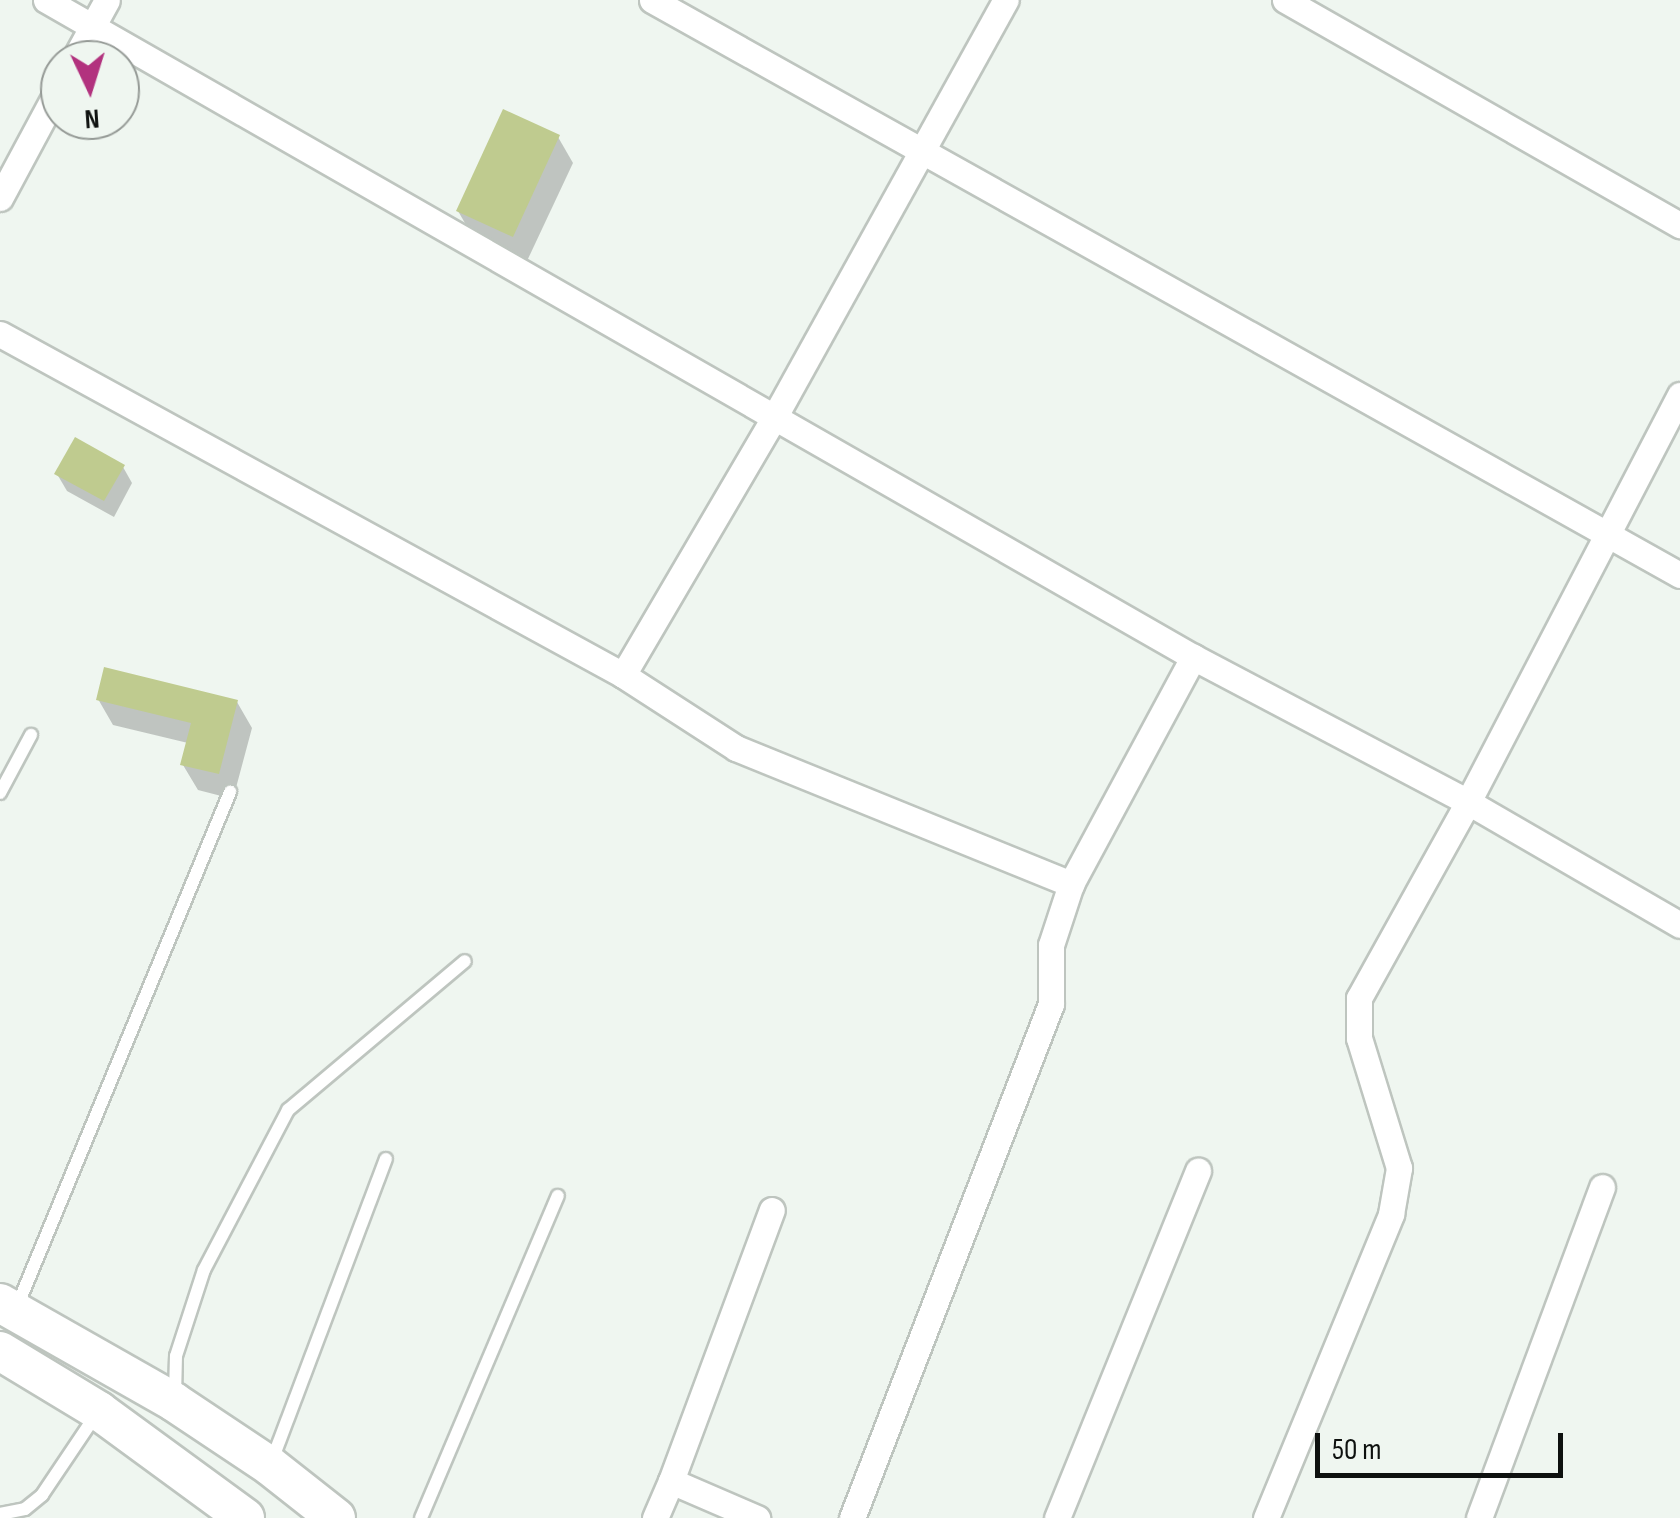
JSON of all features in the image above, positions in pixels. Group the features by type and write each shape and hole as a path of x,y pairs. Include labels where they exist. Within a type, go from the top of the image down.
{"main road":[{"path":"8,1307 174,1402 270,1466 336,1518"},
{"path":"4,1361 98,1411 245,1518"}],"street":[{"path":"46,0 1192,658 1468,802 1680,925"},
{"path":"85,40 107,0"},
{"path":"652,0 1680,575"},
{"path":"623,675 775,416 1006,0"},
{"path":"1285,0 1680,225"},
{"path":"0,198 40,123"},
{"path":"0,334 623,675 736,748 1072,884"},
{"path":"1266,1518 1394,1198 1399,1168 1359,1038 1358,998 1468,802 1680,395"},
{"path":"852,1518 1051,1004 1051,945 1072,884 1192,658"},
{"path":"1057,1518 1198,1171"},
{"path":"1479,1518 1602,1187"},
{"path":"655,1518 772,1210"},
{"path":"671,1482 756,1518"}],"lane":[{"path":"0,794 31,735"},
{"path":"8,1307 230,792"},
{"path":"174,1402 176,1356 204,1270 288,1110 465,961"},
{"path":"270,1466 386,1160"},
{"path":"421,1518 558,1196"},
{"path":"0,1514 25,1509 42,1495 98,1411"}],"building":[{"path":"503,109 560,135 513,237 456,211"},
{"path":"75,437 125,465 104,501 54,474"},
{"path":"104,667 238,700 219,774 180,765 191,723 96,700"}]}
